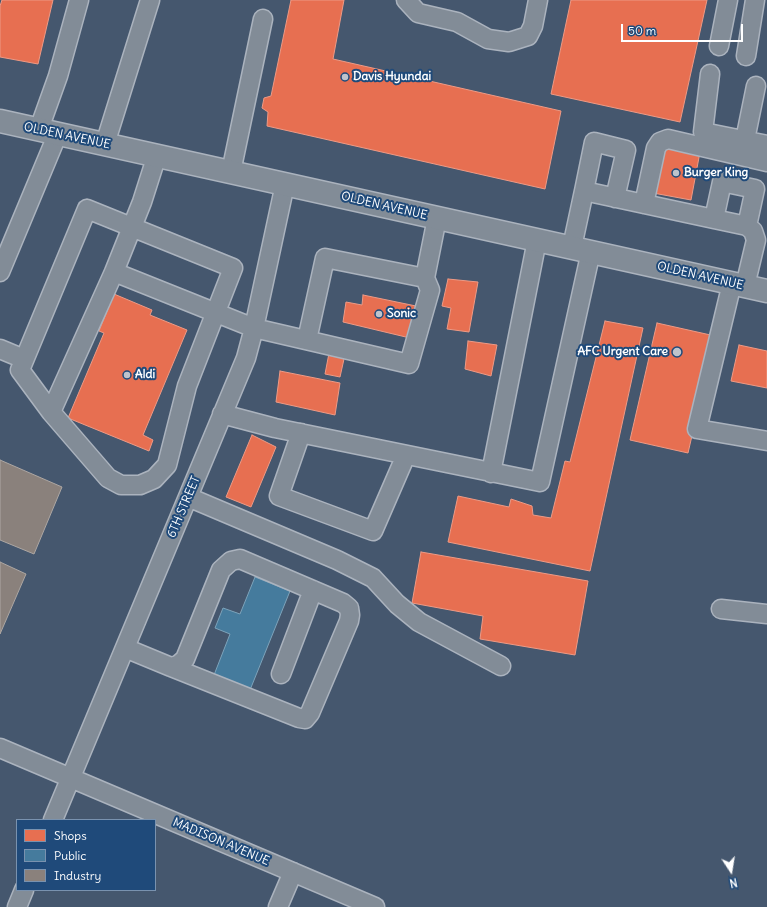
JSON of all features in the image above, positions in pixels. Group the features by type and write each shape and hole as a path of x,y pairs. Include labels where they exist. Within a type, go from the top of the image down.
{"main road":[{"name":"OLDEN AVENUE","path":"0,121 767,291"}],"street":[{"path":"0,272 48,131 58,76 79,0"},
{"path":"105,144 150,0"},
{"path":"406,0 418,13 457,22 488,39 509,42 528,36 533,26 538,0"},
{"path":"719,46 728,0"},
{"path":"746,56 755,0"},
{"path":"231,172 263,19"},
{"path":"710,74 703,132 767,145"},
{"path":"745,140 756,86"},
{"path":"644,204 656,148 660,142 668,140 767,162"},
{"path":"222,414 301,433 540,482 581,249 584,191 594,142 626,150 616,198"},
{"path":"714,219 728,153"},
{"path":"51,412 114,272 132,227 157,155"},
{"path":"722,182 755,189 756,233 739,284 697,429 767,441"},
{"name":"6TH STREET","path":"53,819 246,358 254,328 285,184"},
{"path":"584,191 714,219 756,233"},
{"path":"88,208 132,227 233,268 187,386 167,464 154,479 140,485 121,485 108,478 51,412 20,370 88,208"},
{"path":"114,272 254,328 409,364 430,290 425,278 437,218"},
{"path":"492,473 537,240"},
{"path":"307,340 325,258 425,278"},
{"path":"0,348 24,359"},
{"path":"301,433 279,496 373,531 406,455"},
{"path":"188,497 337,560 373,578 397,604 419,622 501,666"},
{"path":"125,648 205,682 305,719 310,713 350,615 349,608 343,603 240,559 231,560 221,570 185,659 178,665 171,667"},
{"path":"281,674 313,590"},
{"path":"721,609 767,614"},
{"name":"MADISON AVENUE","path":"0,748 375,907"},
{"path":"278,907 293,872"},
{"path":"17,907 24,891"}],"building: Shops":[{"path":"2,0 53,0 38,64 0,57 0,6"},
{"name":"Davis Hyundai","path":"291,0 344,0 333,59 561,111 545,189 267,126 268,112 262,108 264,98 271,96"},
{"path":"571,0 707,0 680,122 551,94"},
{"name":"Burger King","path":"662,145 700,152 691,200 653,193"},
{"path":"448,279 478,282 469,332 447,329 451,308 442,306"},
{"name":"Aldi","path":"114,294 152,310 150,315 187,330 143,435 153,440 149,451 68,418 104,333 99,331"},
{"name":"Sonic","path":"363,295 416,306 410,338 343,322 346,302 362,305"},
{"path":"605,321 643,328 590,571 448,542 458,496 509,507 511,499 532,506 533,515 551,518 565,461 570,462"},
{"path":"657,323 715,336 688,453 630,440"},
{"path":"468,341 497,345 491,376 465,369"},
{"path":"739,345 767,351 767,388 731,381"},
{"path":"330,348 346,350 340,377 325,374"},
{"path":"280,371 340,383 335,415 276,402"},
{"path":"252,435 276,447 251,507 226,497"},
{"path":"421,552 588,581 575,655 480,639 483,616 412,603"}],"building: Public":[{"path":"255,577 290,591 250,690 214,675 230,634 215,628 223,608 240,614"}],"building: Industry":[{"path":"0,460 62,487 34,554 0,540"},
{"path":"0,562 26,574 0,634"}],"place":[{"name":"Davis Hyundai","path":"345,77"},
{"name":"Burger King","path":"676,173"},
{"name":"Sonic","path":"379,314"},
{"name":"AFC Urgent Care","path":"677,352"},
{"name":"Aldi","path":"127,375"}]}
